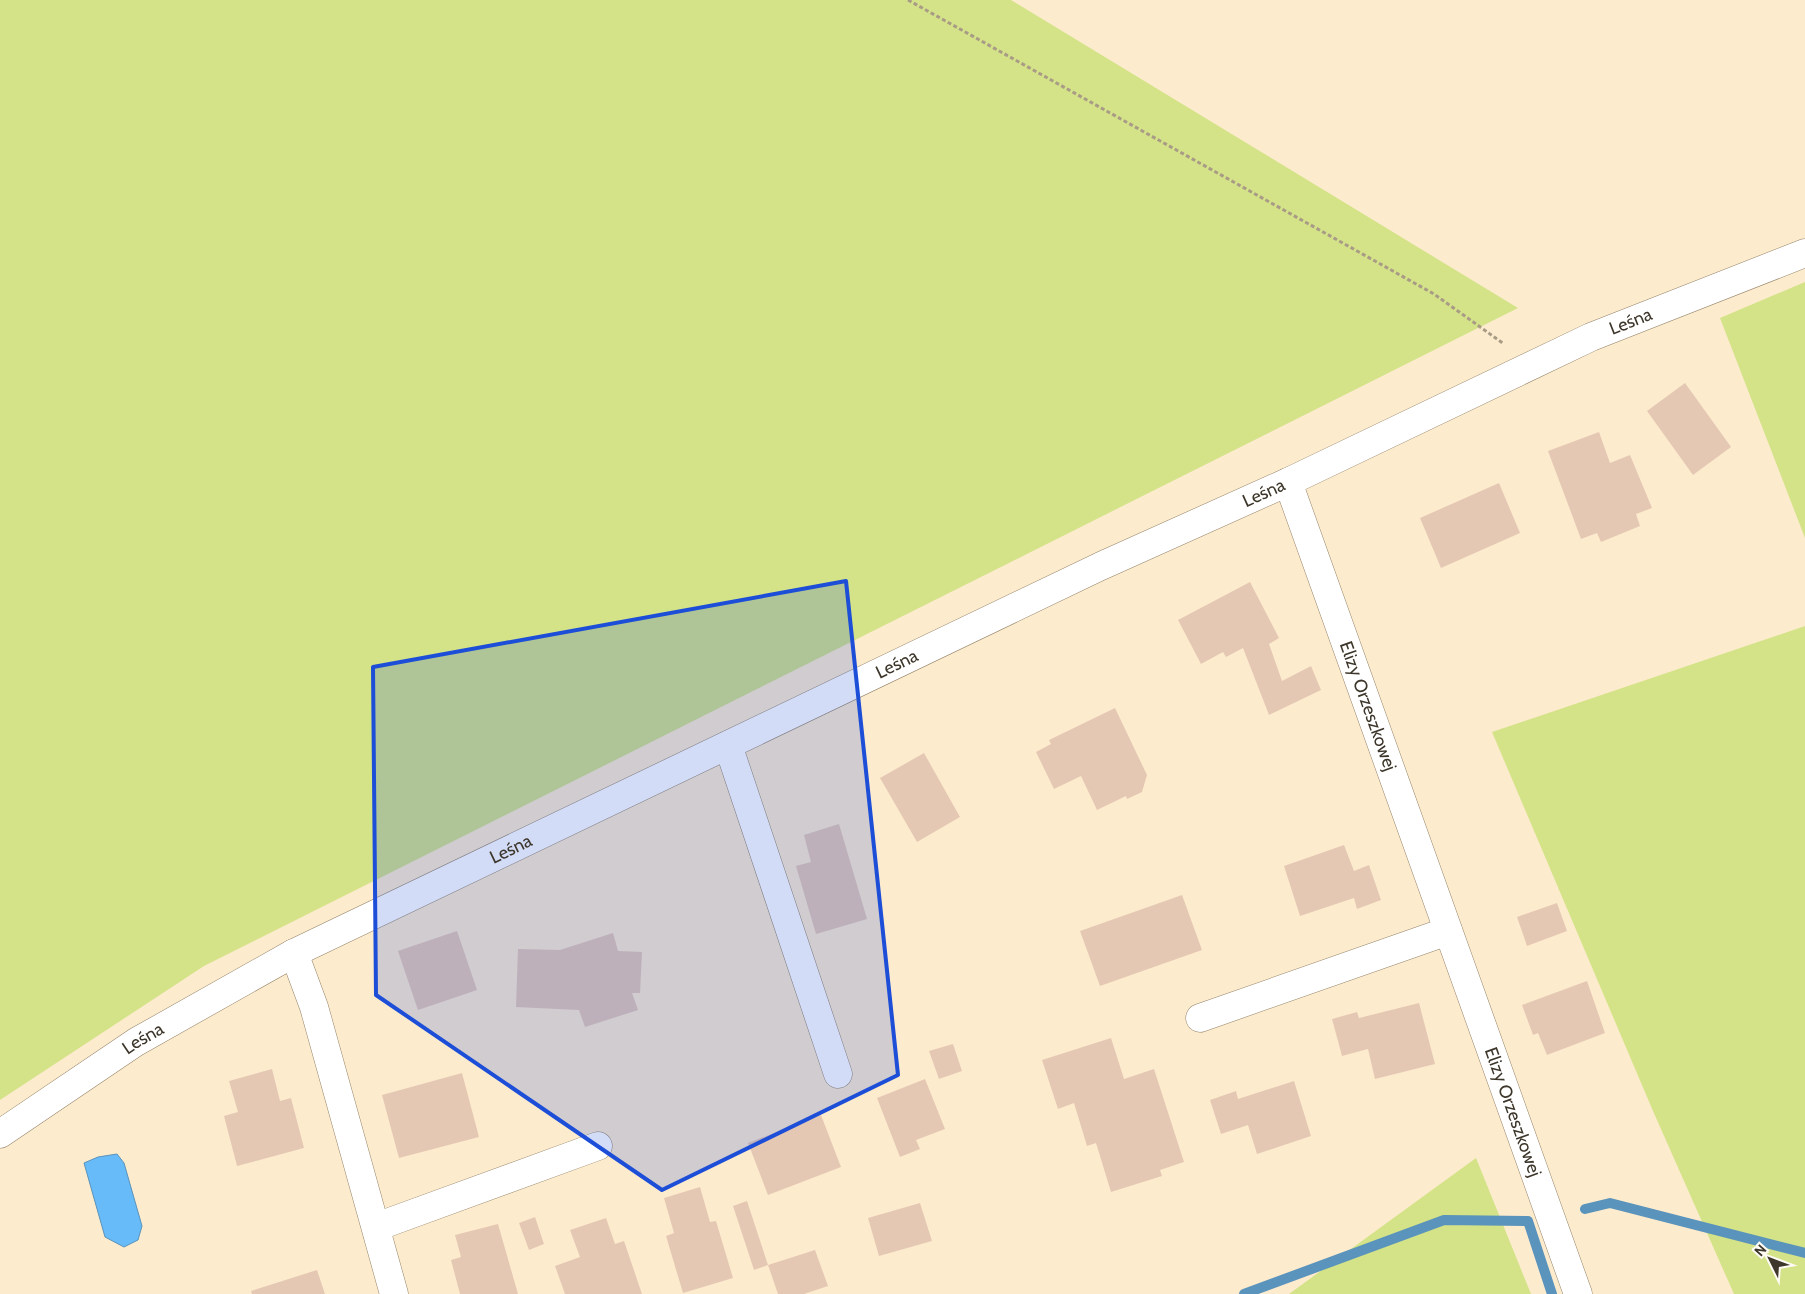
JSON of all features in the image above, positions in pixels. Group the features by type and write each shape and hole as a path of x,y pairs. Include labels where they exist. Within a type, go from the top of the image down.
{"street":[{"name":"Leśna","path":"0,1134 136,1042 294,953 1102,566 1288,482 1591,337 1805,253"},
{"name":"Elizy Orzeszkowej","path":"1288,482 1578,1294"},
{"path":"728,745 838,1074"},
{"path":"1200,1018 1448,931"},
{"path":"294,953 314,1007 394,1294"},
{"path":"376,1227 598,1146"}],"path":[{"path":"908,0 1434,294 1533,364"}],"highlighted area":[{"path":"846,581 898,1075 662,1190 376,995 373,667"}],"green space":[{"path":"0,0 1011,0 1518,308 204,966 0,1100"},
{"path":"1805,282 1805,538 1720,318"},
{"path":"1805,626 1805,1294 1734,1294 1653,1111 1492,732"},
{"path":"1476,1158 1531,1294 1289,1294"}],"water":[{"path":"117,1154 124,1163 142,1226 138,1240 124,1247 105,1237 84,1163 98,1157"}],"building":[{"path":"1685,383 1731,447 1693,475 1647,411"},
{"path":"1599,432 1610,463 1630,455 1652,508 1636,514 1640,526 1601,542 1597,533 1581,539 1548,451"},
{"path":"1499,483 1520,533 1441,568 1420,518"},
{"path":"1250,582 1279,638 1269,644 1282,681 1311,666 1321,690 1269,715 1243,648 1226,657 1223,652 1201,664 1178,620"},
{"path":"1115,708 1147,775 1142,792 1127,799 1126,796 1097,810 1081,776 1054,789 1036,752 1051,744 1049,740"},
{"path":"924,753 960,817 917,842 880,778"},
{"path":"839,824 867,919 816,934 796,866 811,862 804,835"},
{"path":"1344,845 1354,871 1369,865 1381,900 1357,909 1354,898 1300,916 1284,866"},
{"path":"1182,895 1202,950 1100,986 1080,931"},
{"path":"1557,903 1567,931 1527,946 1517,917"},
{"path":"457,931 477,990 418,1010 398,951"},
{"path":"613,933 618,951 642,952 640,993 632,993 638,1010 585,1027 579,1010 516,1007 518,949 560,950"},
{"path":"1587,981 1605,1033 1547,1055 1538,1033 1533,1035 1522,1005"},
{"path":"1419,1003 1435,1064 1375,1079 1368,1049 1342,1056 1332,1019 1357,1012 1359,1018"},
{"path":"1111,1038 1124,1079 1154,1069 1184,1162 1160,1170 1162,1176 1111,1192 1096,1143 1087,1146 1074,1103 1058,1109 1042,1060"},
{"path":"953,1044 962,1071 939,1079 929,1051"},
{"path":"272,1069 280,1101 291,1098 304,1148 237,1166 224,1116 238,1112 229,1081"},
{"path":"462,1073 479,1137 399,1158 382,1095"},
{"path":"925,1079 945,1129 916,1140 920,1149 900,1157 877,1098"},
{"path":"1294,1081 1311,1136 1257,1154 1248,1125 1221,1134 1210,1100 1236,1091 1238,1099"},
{"path":"821,1115 841,1167 768,1195 748,1143"},
{"path":"700,1187 710,1222 716,1221 733,1278 683,1293 666,1236 674,1233 664,1198"},
{"path":"747,1201 768,1265 754,1270 733,1206"},
{"path":"920,1203 932,1241 879,1256 868,1218"},
{"path":"535,1217 544,1244 529,1250 519,1223"},
{"path":"606,1218 615,1244 624,1241 642,1294 565,1294 555,1266 580,1257 570,1230"},
{"path":"498,1224 518,1294 460,1294 451,1260 461,1257 455,1235"},
{"path":"815,1250 828,1286 804,1294 778,1294 768,1265"},
{"path":"317,1270 325,1294 252,1294 251,1291"}],"waterway":[{"path":"1585,1209 1610,1203 1805,1253"},
{"path":"1244,1294 1444,1220 1528,1221 1552,1294"}]}
